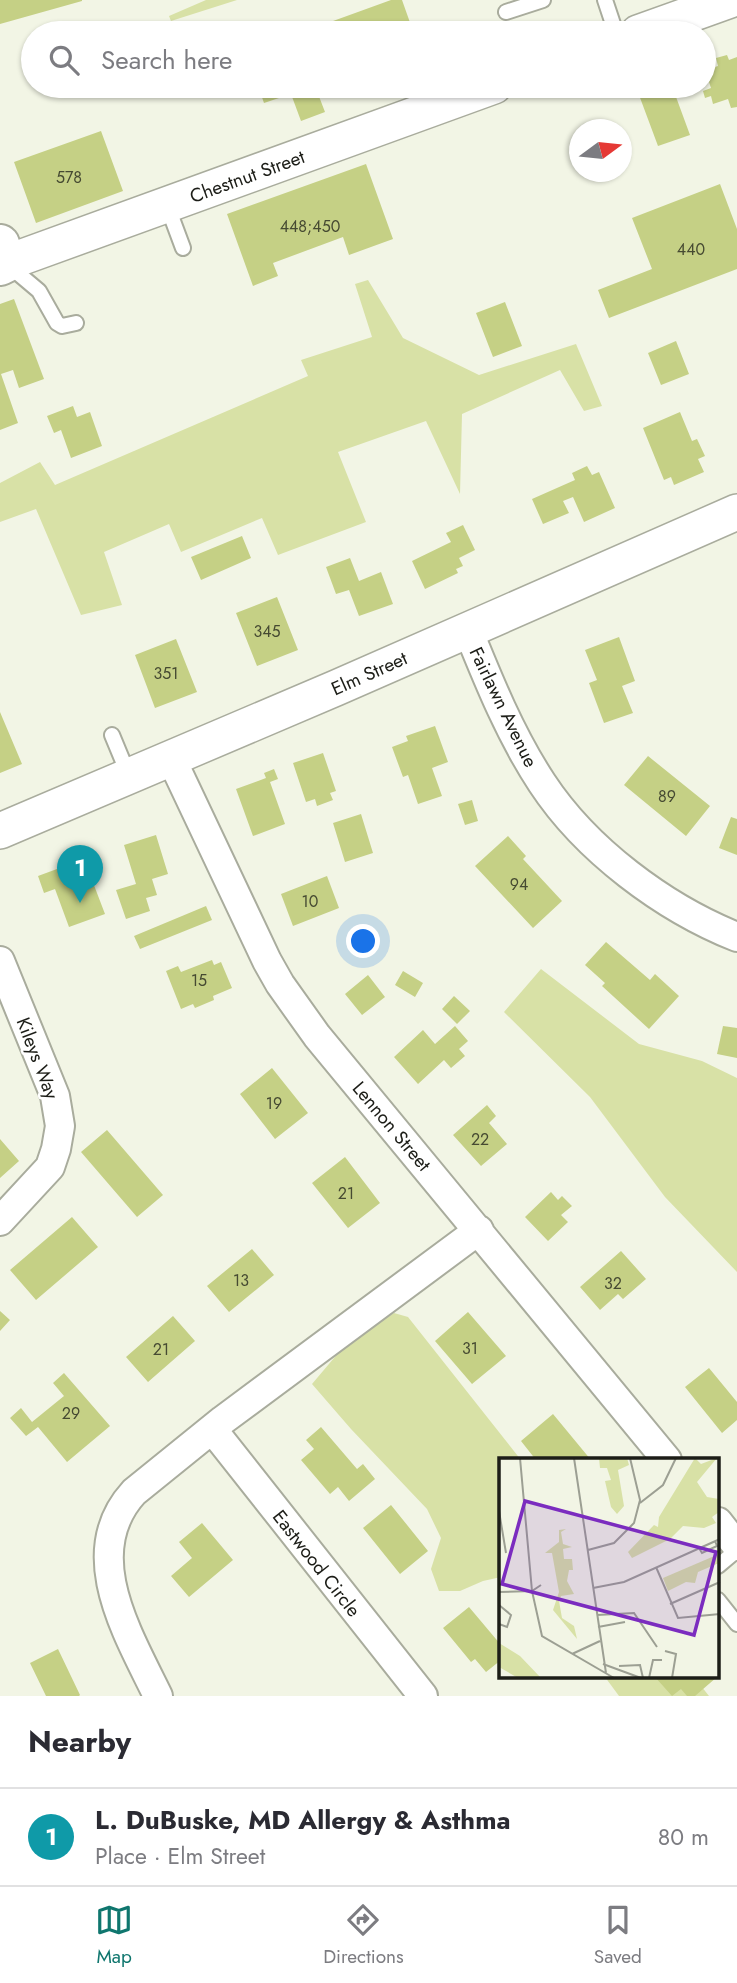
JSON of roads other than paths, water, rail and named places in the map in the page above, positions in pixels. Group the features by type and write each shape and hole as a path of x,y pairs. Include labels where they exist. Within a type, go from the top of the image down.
{"street":[{"path":"671,21 730,0"},
{"name":"Chestnut Street","path":"2,258 167,205 461,98"},
{"name":"Elm Street","path":"0,831 737,512"},
{"name":"Fairlawn Avenue","path":"468,630 510,727 542,783 561,809 585,836 641,883 680,909 737,937"},
{"name":"Lennon Street","path":"171,758 280,984 317,1036 665,1458"},
{"name":"Kileys Way","path":"0,961 55,1096 60,1126 50,1167 0,1221"},
{"path":"158,1696 133,1644 114,1592 108,1560 111,1530 123,1504 212,1429 479,1230"},
{"name":"Eastwood Circle","path":"212,1429 424,1696"},
{"path":"720,1525 737,1548"}],"lane":[{"path":"506,12 543,0"},
{"path":"605,0 612,21"},
{"path":"167,205 183,248"},
{"path":"2,258 39,291 57,323 62,326 76,323"},
{"path":"112,735 129,776"},
{"path":"720,1564 737,1548"},
{"path":"720,1603 737,1624"}],"place":[{"name":"L. DuBuske, MD Allergy & Asthma","path":"80,903"}]}
